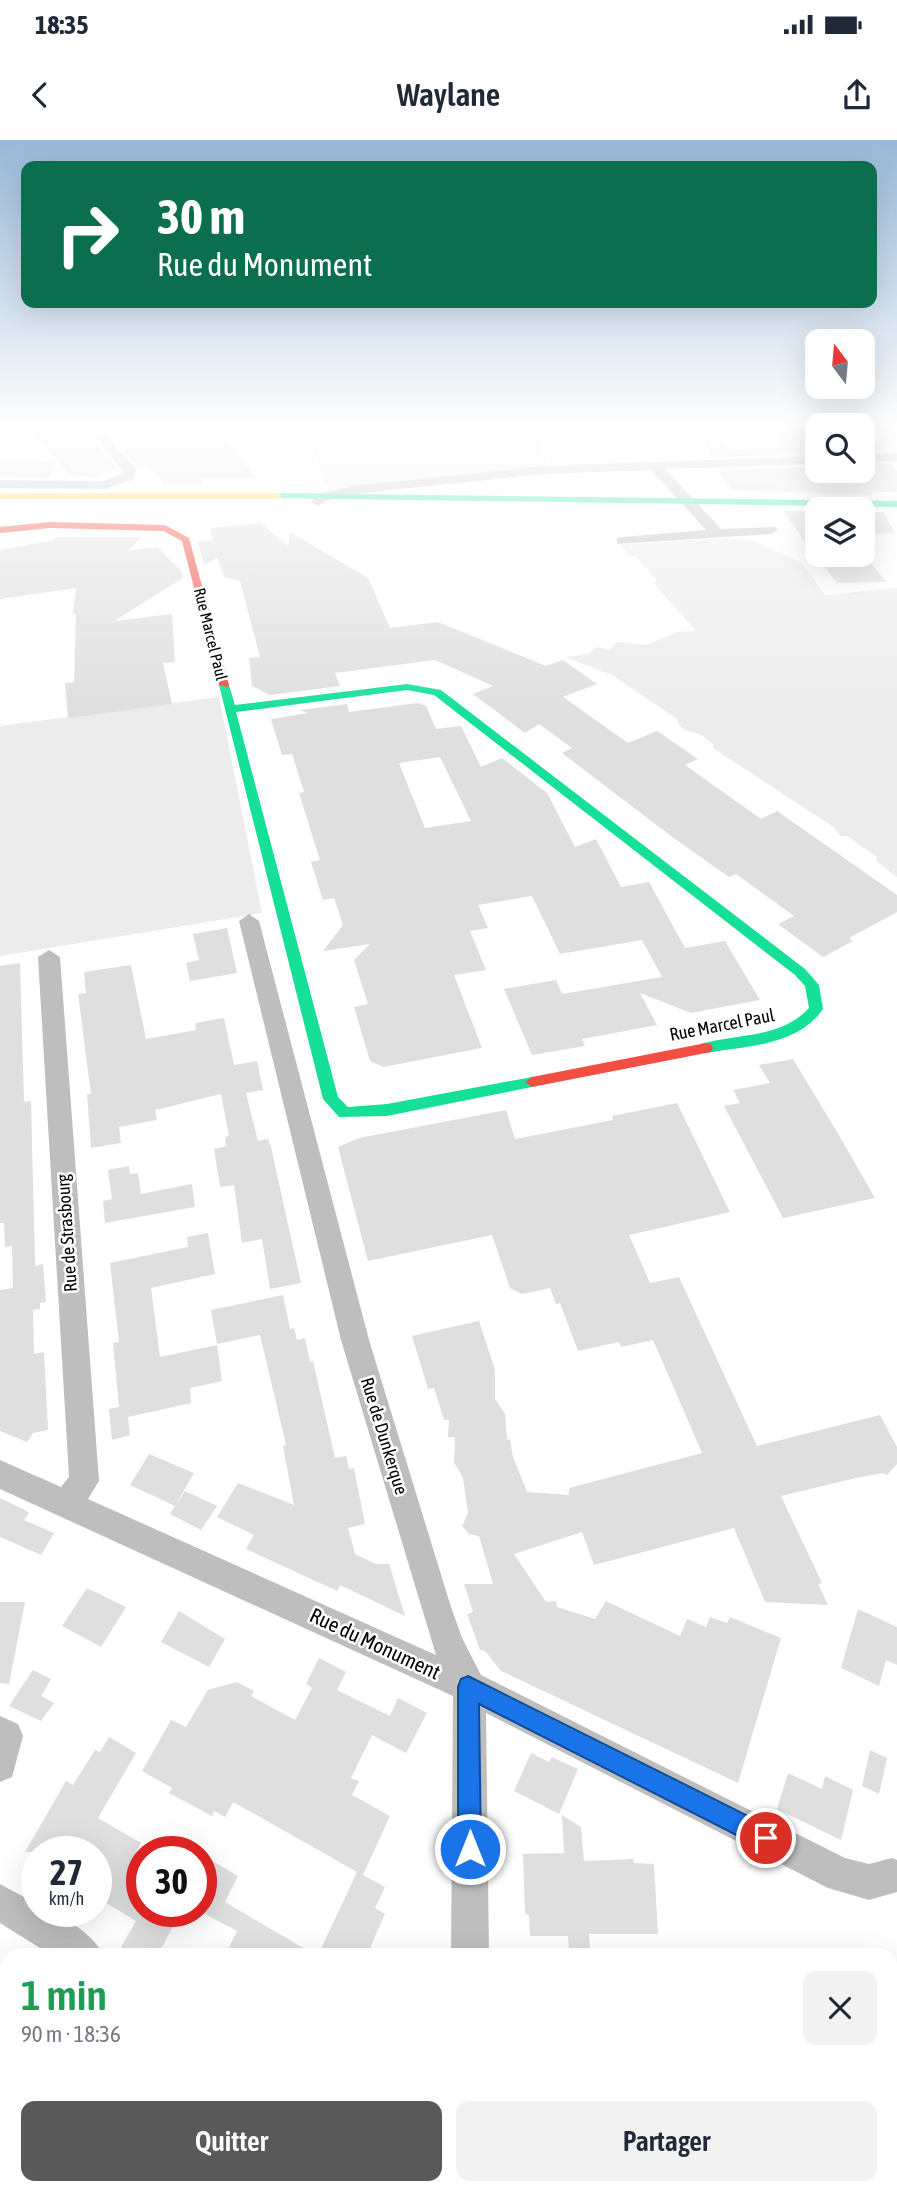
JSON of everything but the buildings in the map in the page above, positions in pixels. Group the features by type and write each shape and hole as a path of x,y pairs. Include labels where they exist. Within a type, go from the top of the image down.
{"street":[{"path":"706,522 717,534"},
{"name":"Rue Marcel Paul","path":"0,530 62,525 149,526 176,532 186,540 331,1099 344,1112 387,1110 774,1035 796,1030 810,1020 816,1009 812,985 800,972 437,692 407,687 230,709"},
{"path":"622,541 771,530"},
{"name":"Rue de Dunkerque","path":"249,921 355,1340 434,1604 448,1645 468,1687 470,1948"},
{"name":"Rue de Strasbourg","path":"49,957 84,1481 67,1503"},
{"name":"Rue du Monument","path":"0,1474 468,1687 841,1875 869,1882 895,1876"},
{"path":"0,1902 74,1948"}],"shaded area":[{"path":"729,538 754,541 802,563 825,595 897,588 897,877 876,861 877,857 847,836 840,836 835,828 713,748 714,745 703,736 683,729 677,719 612,675 565,657 588,654 597,647 610,650 617,642 646,645 677,632 696,631 654,584 657,581 636,557 629,556 621,545"},
{"path":"219,697 262,913 0,956 0,726"}],"traffic: fast":[{"path":"224,685 331,1099 344,1113 387,1110 532,1082"},
{"path":"230,709 407,687 437,692 800,972 812,985 816,1009 794,1028 766,1038 706,1048"}],"traffic: jam":[{"path":"0,530 50,525 165,528 186,540 224,685"},
{"path":"532,1082 706,1048"}],"route":[{"path":"470,1849 468,1687 766,1838"}]}
